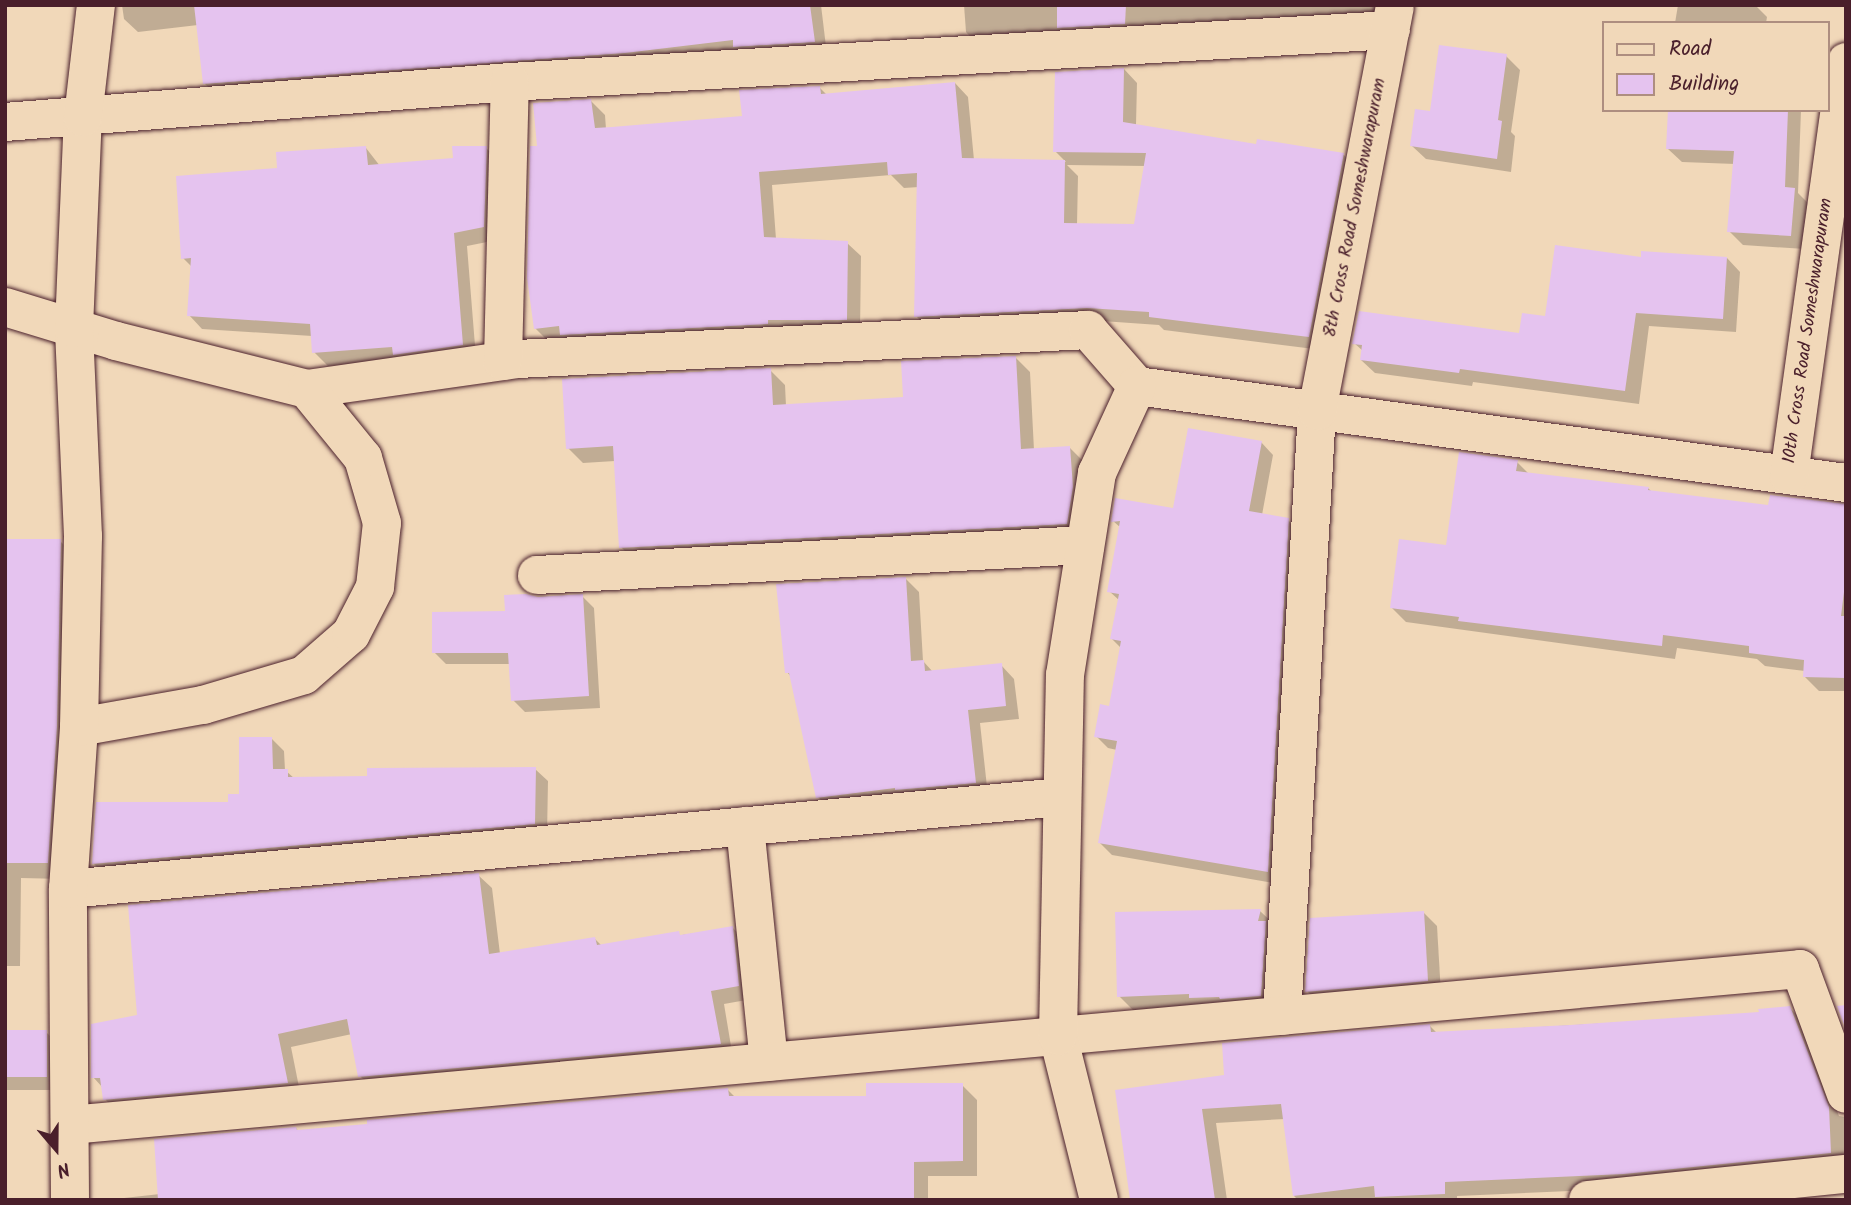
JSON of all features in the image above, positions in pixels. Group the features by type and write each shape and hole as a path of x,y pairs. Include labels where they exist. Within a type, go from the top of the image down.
{"street":[{"path":"70,1200 68,889 79,727 83,536 74,328 83,117 96,5"},
{"path":"5,122 1393,17"},
{"name":"8th Cross Road Someshwarapuram","path":"1282,1016 1317,411 1393,17"},
{"name":"10th Cross Road Someshwarapuram","path":"1789,475 1840,152 1846,62"},
{"path":"503,361 510,82"},
{"path":"5,307 74,328 307,389 503,361 1088,330 1136,386 1846,483"},
{"path":"1099,1200 1058,1036 1065,675 1097,473 1136,386"},
{"path":"79,727 203,705 304,675 351,634 375,587 382,523 362,458 307,389"},
{"path":"537,575 1085,545"},
{"path":"68,889 1062,796"},
{"path":"745,826 769,1062"},
{"path":"70,1125 1800,969 1846,1094"},
{"path":"1588,1200 1846,1174"}],"building":[{"path":"194,5 810,5 815,42 733,47 733,40 625,53 203,84"},
{"path":"1057,5 1126,5 1125,24 1057,28"},
{"path":"1439,45 1507,54 1498,120 1502,121 1497,159 1410,146 1415,109 1430,111"},
{"path":"1124,68 1123,122 1256,144 1257,139 1344,153 1309,337 1149,317 1149,312 1087,308 914,317 917,173 888,175 887,162 759,172 764,237 848,241 847,320 768,320 768,324 560,335 559,326 534,329 527,278 530,146 537,146 533,103 591,99 595,128 742,116 739,90 820,86 821,94 955,82 962,158 1065,160 1064,223 1134,224 1146,153 1053,152 1055,72"},
{"path":"1668,112 1788,112 1785,187 1795,188 1791,236 1727,232 1734,151 1666,149"},
{"path":"366,146 368,165 453,158 452,146 487,146 484,227 454,233 463,345 393,355 392,347 312,353 310,324 187,316 191,258 181,259 176,176 277,168 276,152"},
{"path":"1555,245 1641,257 1641,251 1727,257 1723,319 1636,313 1625,391 1460,369 1459,373 1360,360 1362,345 1352,344 1359,311 1519,333 1522,313 1545,316"},
{"path":"1016,356 1021,449 1070,446 1073,487 1067,524 619,548 613,446 566,449 562,379 771,368 773,405 903,397 901,361"},
{"path":"1188,428 1262,441 1249,511 1289,518 1268,872 1098,843 1117,741 1094,737 1100,704 1109,706 1121,641 1110,639 1119,594 1107,592 1120,521 1111,522 1115,498 1173,508"},
{"path":"1459,452 1518,460 1516,471 1649,487 1648,490 1768,505 1770,495 1846,504 1846,576 1841,616 1846,616 1846,678 1803,677 1804,660 1749,653 1749,646 1663,635 1662,646 1458,621 1459,617 1390,608 1399,539 1446,545"},
{"path":"5,539 61,539 57,726 48,863 5,863"},
{"path":"906,577 911,661 924,660 925,671 1002,663 1006,706 968,710 976,783 895,788 816,798 789,673 785,673 776,584"},
{"path":"526,594 538,597 583,594 589,696 511,701 508,653 432,653 432,612 505,611 504,595"},
{"path":"239,737 272,737 273,769 288,769 288,777 367,776 367,768 536,767 535,824 92,864 96,802 228,802 228,794 239,794"},
{"path":"479,873 489,954 595,937 597,945 679,931 680,935 733,926 739,986 711,991 721,1044 358,1077 347,1019 278,1034 288,1083 103,1100 100,1078 91,1078 91,1024 137,1015 128,905"},
{"path":"1261,909 1258,921 1266,921 1261,996 1220,999 1189,998 1189,994 1117,997 1115,912"},
{"path":"1424,911 1428,981 1305,992 1310,918"},
{"path":"1846,1005 1846,1030 1837,1006"},
{"path":"1790,1006 1829,1107 1831,1153 1624,1174 1445,1182 1445,1194 1375,1197 1374,1186 1293,1196 1281,1104 1202,1109 1215,1200 1130,1200 1115,1090 1224,1075 1222,1043 1430,1024 1431,1032 1759,1012 1758,1009"},
{"path":"5,1030 47,1030 47,1077 5,1077"},
{"path":"866,1083 963,1083 963,1161 914,1162 914,1200 158,1200 154,1139 367,1124 367,1120 728,1088 729,1096 866,1096"}]}
